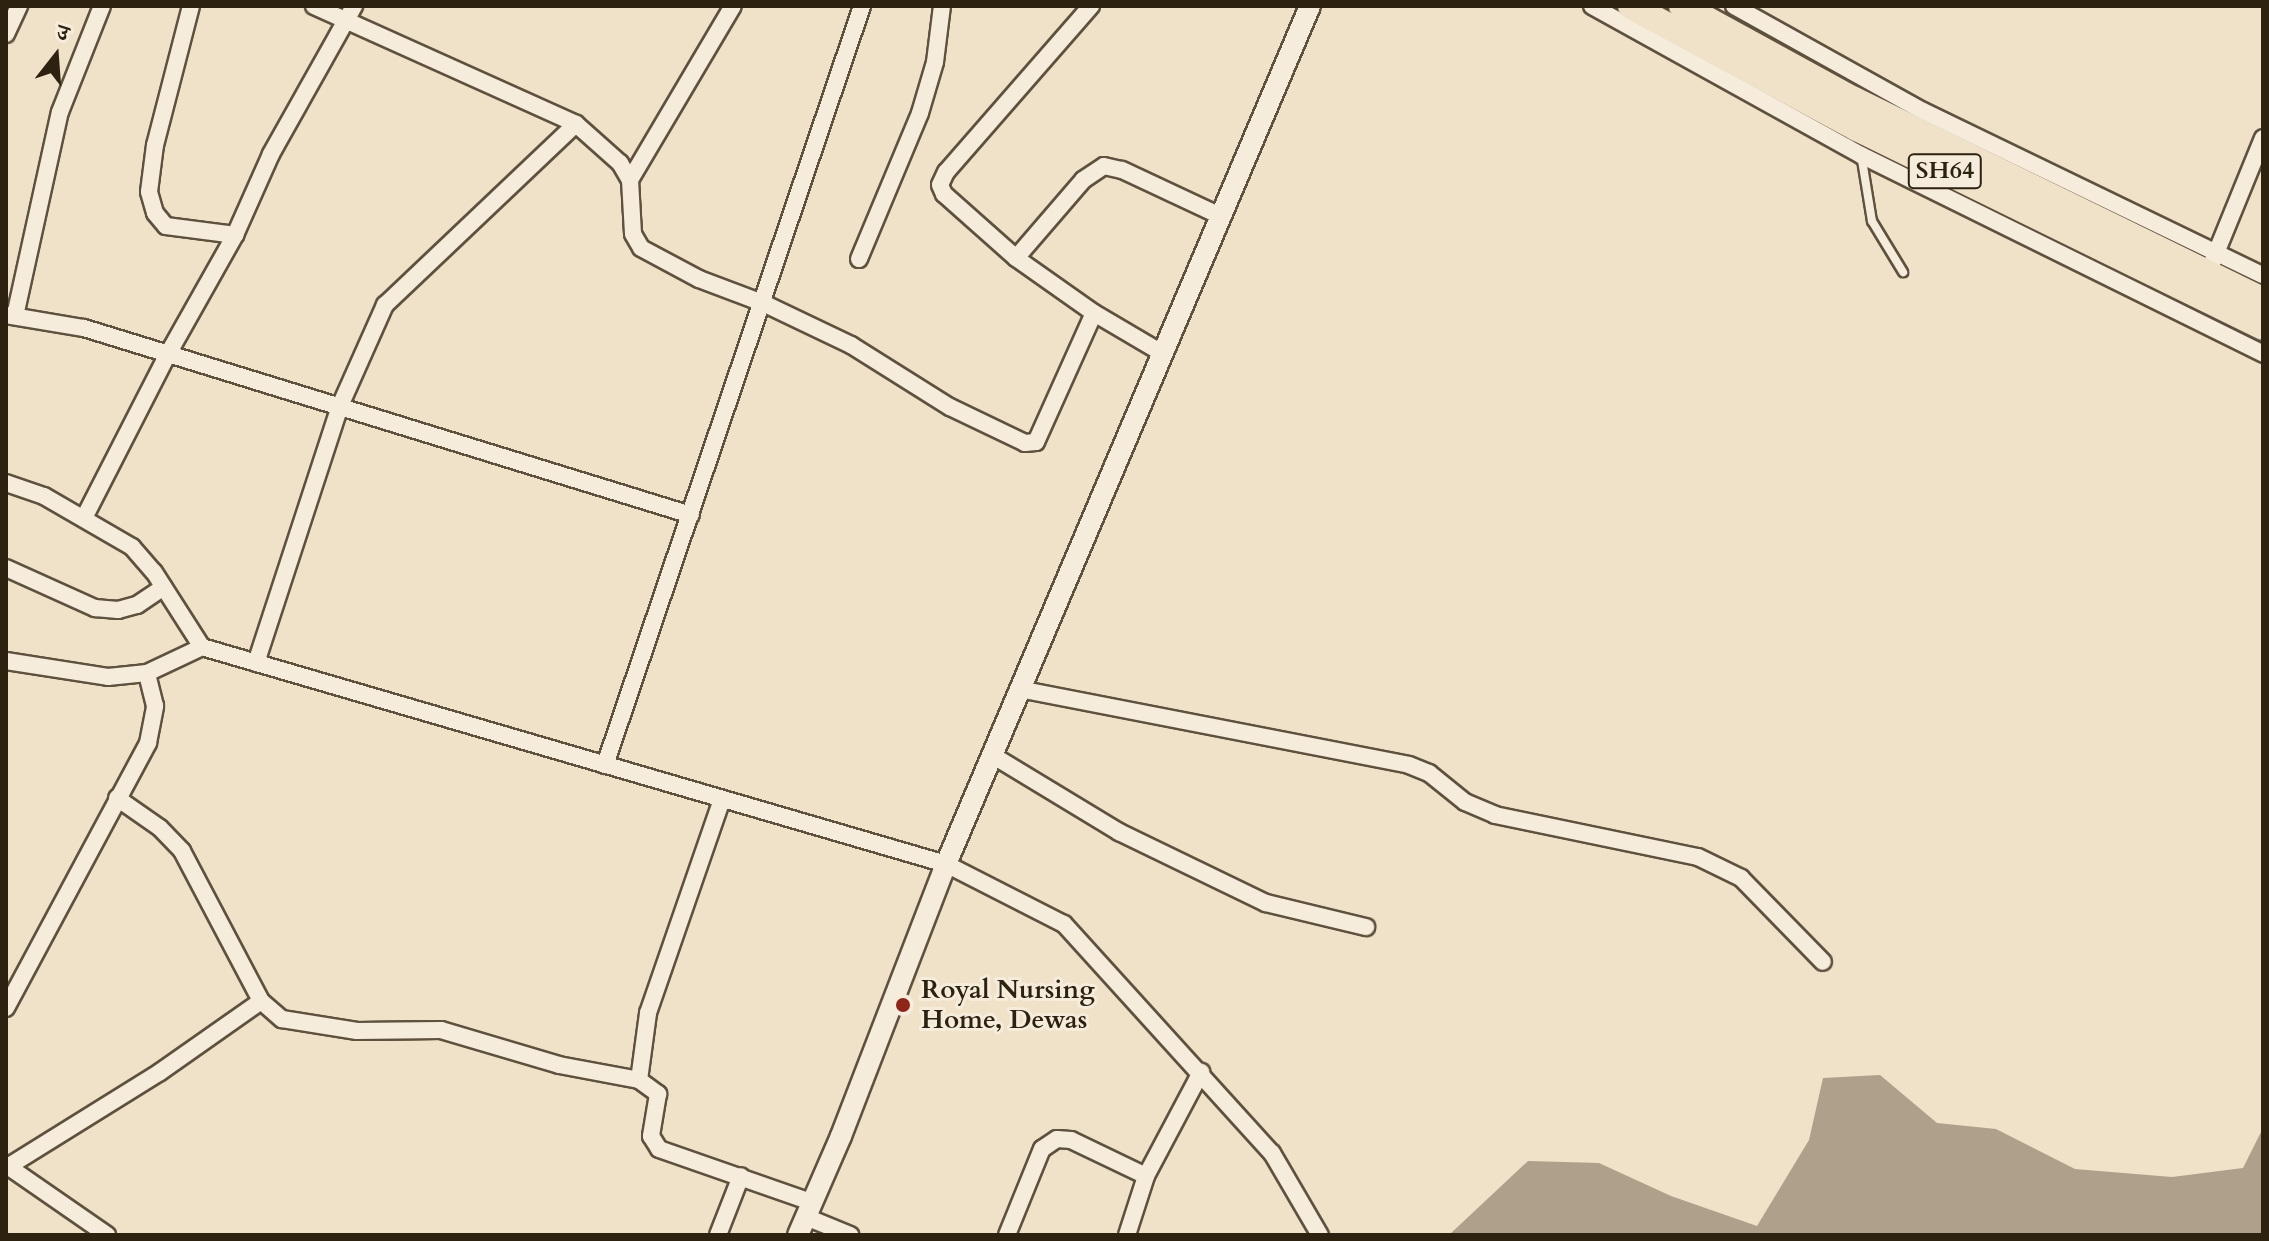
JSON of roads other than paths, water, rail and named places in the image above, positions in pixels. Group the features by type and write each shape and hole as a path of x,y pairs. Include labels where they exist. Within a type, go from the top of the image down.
{"main road":[{"name":"SH64","path":"1631,6 1857,128 2263,327"},
{"name":"SH64","path":"1682,6 1750,20 1854,100 2212,264 2263,300"}],"street":[{"path":"6,34 19,6"},
{"path":"102,6 60,112 10,316 84,328 691,515"},
{"path":"191,6 155,145 149,192 155,213 166,226 235,235"},
{"path":"314,6 576,124 620,163 630,180 633,234 641,248 699,279 763,303 851,345 950,407 1025,443 1036,442 1094,313"},
{"path":"84,518 168,354 235,235 271,154 354,6"},
{"path":"630,180 733,6"},
{"path":"605,765 862,6"},
{"path":"859,259 920,113 935,62 942,6"},
{"path":"1091,6 946,172 940,185 944,194 1016,258 1094,313 1162,353"},
{"path":"805,1218 841,1136 946,864 1218,215 1310,6"},
{"path":"1592,6 1861,155 2263,354"},
{"path":"1734,6 1750,20"},
{"path":"256,663 340,406 385,305 576,124"},
{"path":"2263,138 2212,264 2263,275"},
{"path":"1016,258 1083,180 1104,166 1122,170 1218,215"},
{"path":"6,483 44,496 132,547 164,587 202,647 946,864 1064,924 1272,1153 1317,1233"},
{"path":"6,568 95,608 118,610 137,605 164,587"},
{"path":"6,661 108,677 147,673 202,647"},
{"path":"6,1008 148,743 155,706 147,673"},
{"path":"1019,689 1409,765 1429,773 1465,802 1495,815 1698,857 1741,878 1823,962"},
{"path":"992,755 1119,832 1266,903 1366,927"},
{"path":"117,798 160,828 182,851 261,1001 282,1019 357,1031 441,1030 559,1065 639,1080 658,1094 651,1136 653,1144 659,1149 741,1176 805,1218 850,1235"},
{"path":"639,1080 648,1013 722,799"},
{"path":"107,1235 7,1165 160,1072 261,1001"},
{"path":"1127,1235 1146,1176 1201,1072"},
{"path":"1007,1235 1042,1149 1057,1139 1071,1140 1146,1176"},
{"path":"718,1235 741,1176"}],"lane":[{"path":"1857,128 1872,221 1903,272"}],"place":[{"name":"Royal Nursing Home, Dewas","path":"903,1005"}]}
